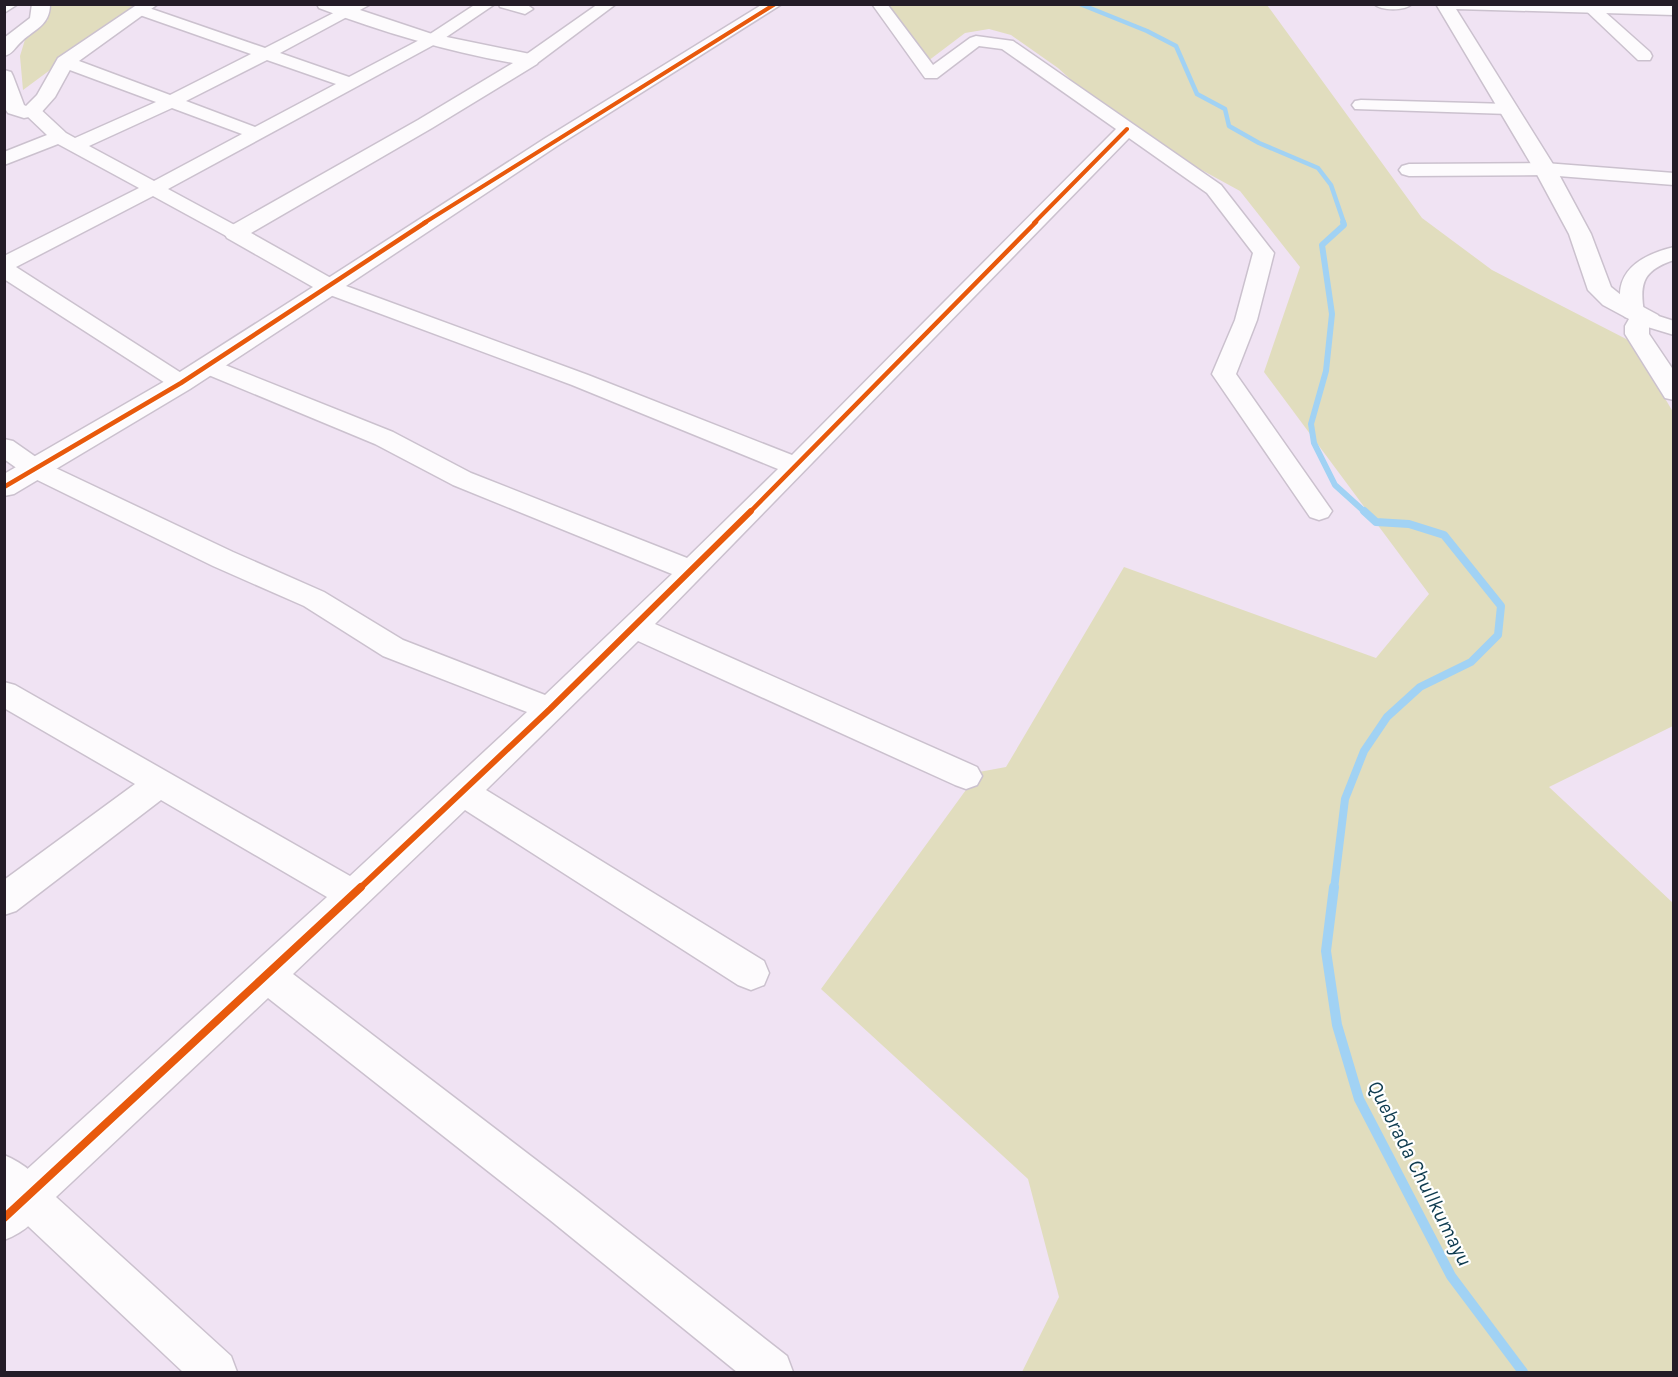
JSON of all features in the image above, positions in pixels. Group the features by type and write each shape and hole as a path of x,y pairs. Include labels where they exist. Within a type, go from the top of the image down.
{"street":[{"path":"4,8 10,4"},
{"path":"4,51 14,38 36,24 42,13 41,4"},
{"path":"325,4 356,9 389,28 474,51 530,60"},
{"path":"181,383 4,267 433,39 488,4"},
{"path":"506,4 525,9"},
{"path":"236,233 425,124 530,60 609,4"},
{"path":"4,487 181,383 438,214 775,4"},
{"path":"879,4 931,74 976,41 1007,45 1214,189 1264,253 1246,320 1224,374 1319,511"},
{"path":"1381,4 1405,4"},
{"path":"1444,4 1545,169 1580,234 1600,290 1612,300 1641,316 1674,328"},
{"path":"1454,4 1674,10"},
{"path":"1589,7 1644,56"},
{"path":"4,76 8,101 20,113 32,111 42,106 56,75 65,62 147,8 268,55 350,83"},
{"path":"4,159 67,141 172,102 356,9"},
{"path":"65,62 258,134"},
{"path":"1361,105 1509,109"},
{"path":"32,111 67,141 330,287 580,380 795,466"},
{"path":"215,1372 12,1197 267,975 550,709 692,571 1127,129"},
{"path":"1409,170 1545,169 1674,179"},
{"path":"1674,253 1654,258 1641,268 1631,283 1630,298 1641,316 1637,334 1674,392"},
{"path":"207,366 384,438 462,479 692,571"},
{"path":"4,447 34,468 223,559 314,598 393,648 550,709"},
{"path":"634,627 966,776"},
{"path":"4,693 353,895"},
{"path":"4,900 160,783"},
{"path":"462,792 752,973"},
{"path":"267,975 564,1206 771,1372"}],"shaded area":[{"path":"48,5 138,5 23,90 20,56 27,33 48,20"},
{"path":"885,5 1267,5 1422,218 1492,270 1632,342 1673,412 1673,726 1549,787 1673,903 1673,1372 1022,1372 1059,1297 1028,1179 821,989 979,772 1006,767 1124,567 1376,658 1429,594 1264,372 1300,267 1240,191 1187,162 1101,107 1058,68 1011,35 989,29 965,33 928,61"}],"waterway":[{"name":"Quebrada Chullkumayu","path":"1080,4 1147,31 1176,46 1197,94 1225,109 1229,126 1259,143 1318,168 1331,185 1344,223"},
{"name":"Quebrada Chullkumayu","path":"1343,222 1344,225 1322,245 1332,314 1326,371 1311,424 1314,443 1335,485 1366,513"},
{"name":"Quebrada Chullkumayu","path":"1334,889 1345,799 1364,751 1387,717 1420,687 1471,662 1498,635 1501,606 1444,535 1409,524 1376,522 1364,511"},
{"name":"Quebrada Chullkumayu","path":"1334,887 1326,951 1337,1025 1359,1099 1451,1276 1523,1372"}],"cycle path":[{"path":"4,487 181,383 438,214 775,4"},
{"path":"4,1218 550,709 692,571 1127,129"}]}
